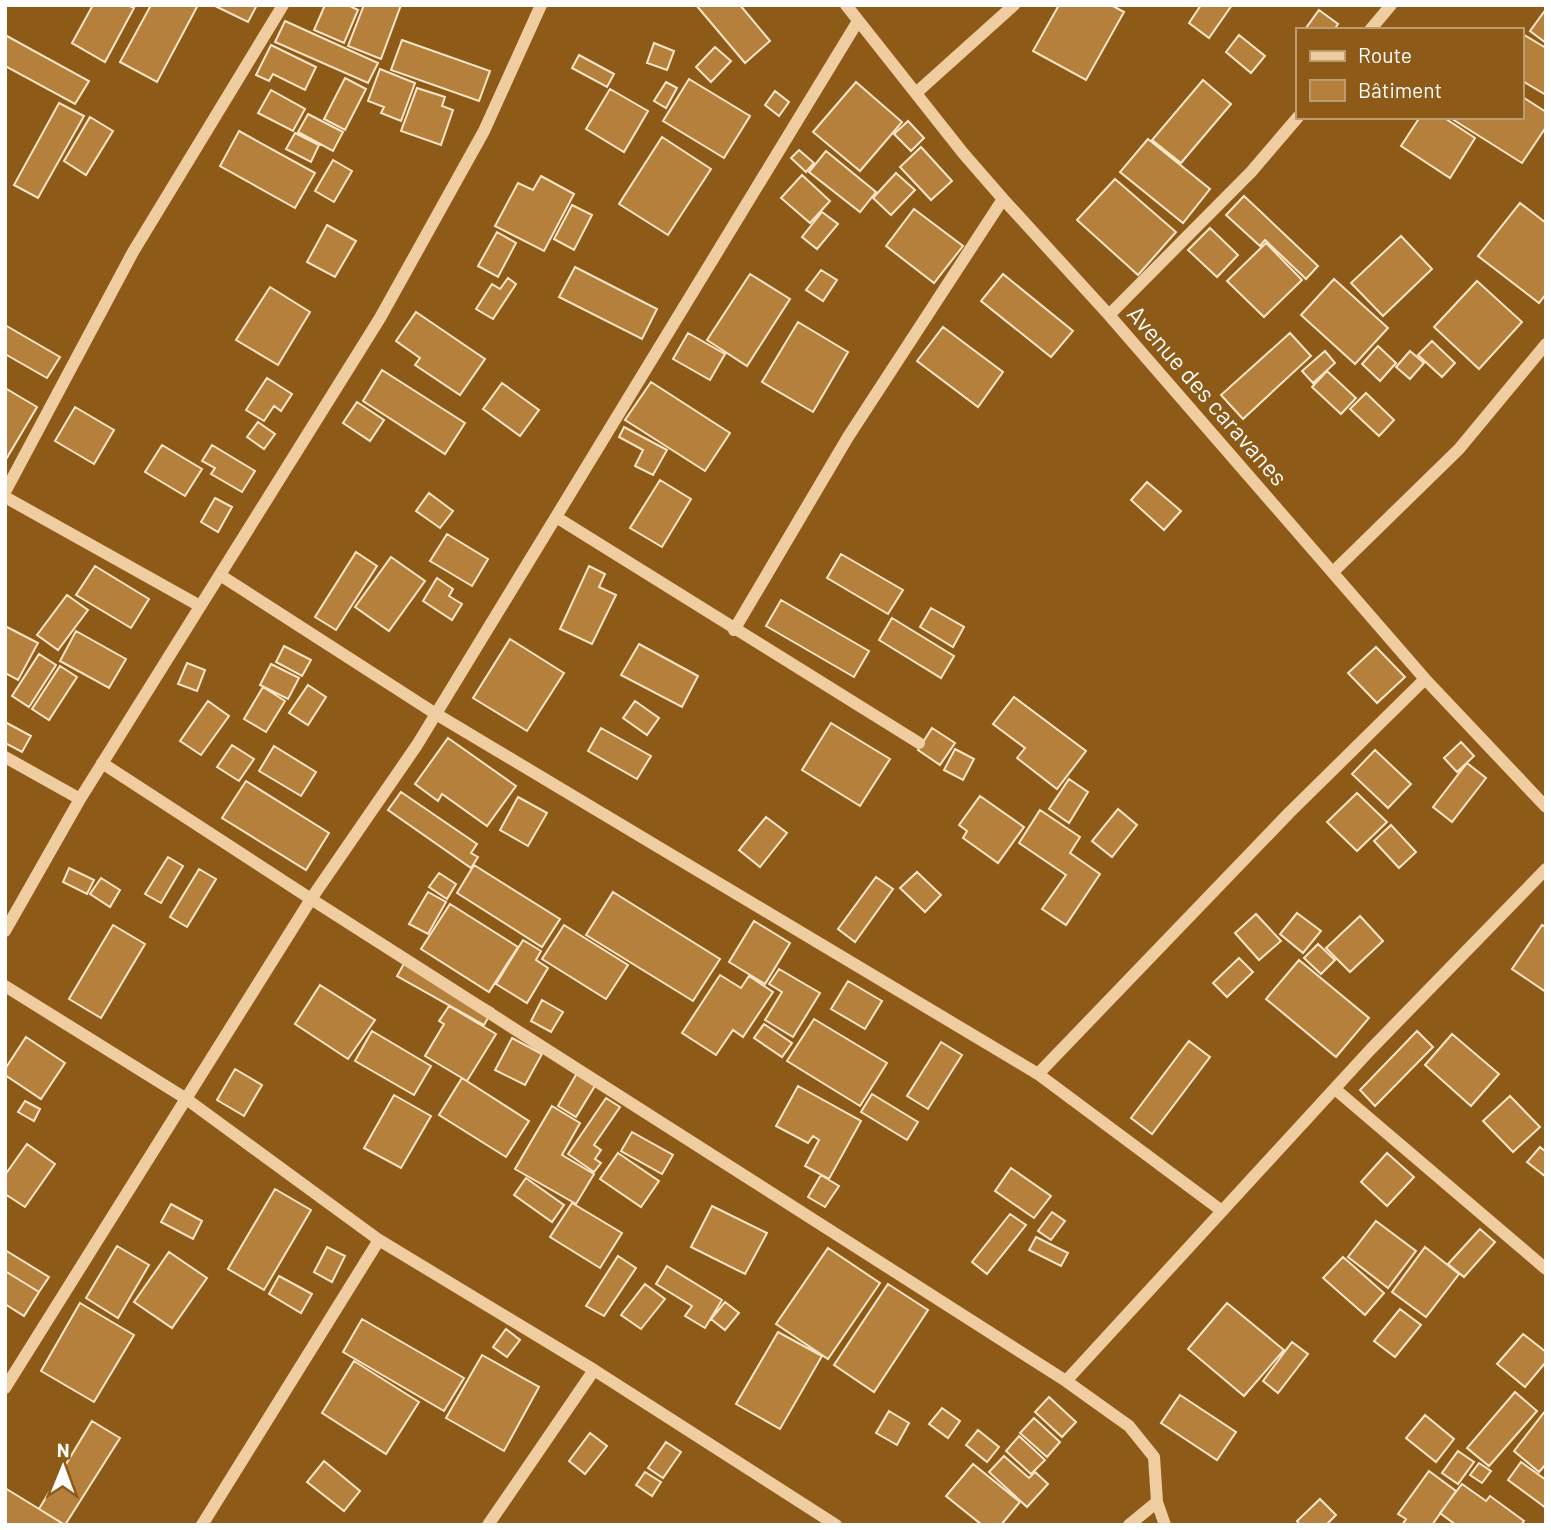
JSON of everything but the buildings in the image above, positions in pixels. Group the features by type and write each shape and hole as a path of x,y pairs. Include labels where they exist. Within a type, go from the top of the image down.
{"street":[{"path":"200,606 5,495 133,252 283,5"},
{"path":"5,931 80,799 386,307 484,131 541,5"},
{"name":"Avenue des caravanes","path":"846,5 1003,200 1109,315 1425,679 1546,807"},
{"path":"916,93 1014,5"},
{"path":"1372,28 1391,5"},
{"path":"5,1388 311,899 436,714 858,21"},
{"path":"1109,315 1251,172 1296,119"},
{"path":"734,629 848,437 1003,200"},
{"path":"1333,572 1459,450 1546,344"},
{"path":"556,517 919,743"},
{"path":"220,575 436,714 1038,1074 1222,1211"},
{"path":"1038,1074 1289,813 1425,679"},
{"path":"5,757 80,799"},
{"path":"102,763 1066,1381 1129,1426 1154,1457 1157,1502 1165,1525"},
{"path":"1066,1381 1335,1089 1546,869"},
{"path":"5,986 185,1098 379,1240 594,1370 836,1525"},
{"path":"1335,1089 1546,1269"},
{"path":"202,1525 379,1240"},
{"path":"488,1525 594,1370"},
{"path":"1129,1525 1157,1502"}]}
